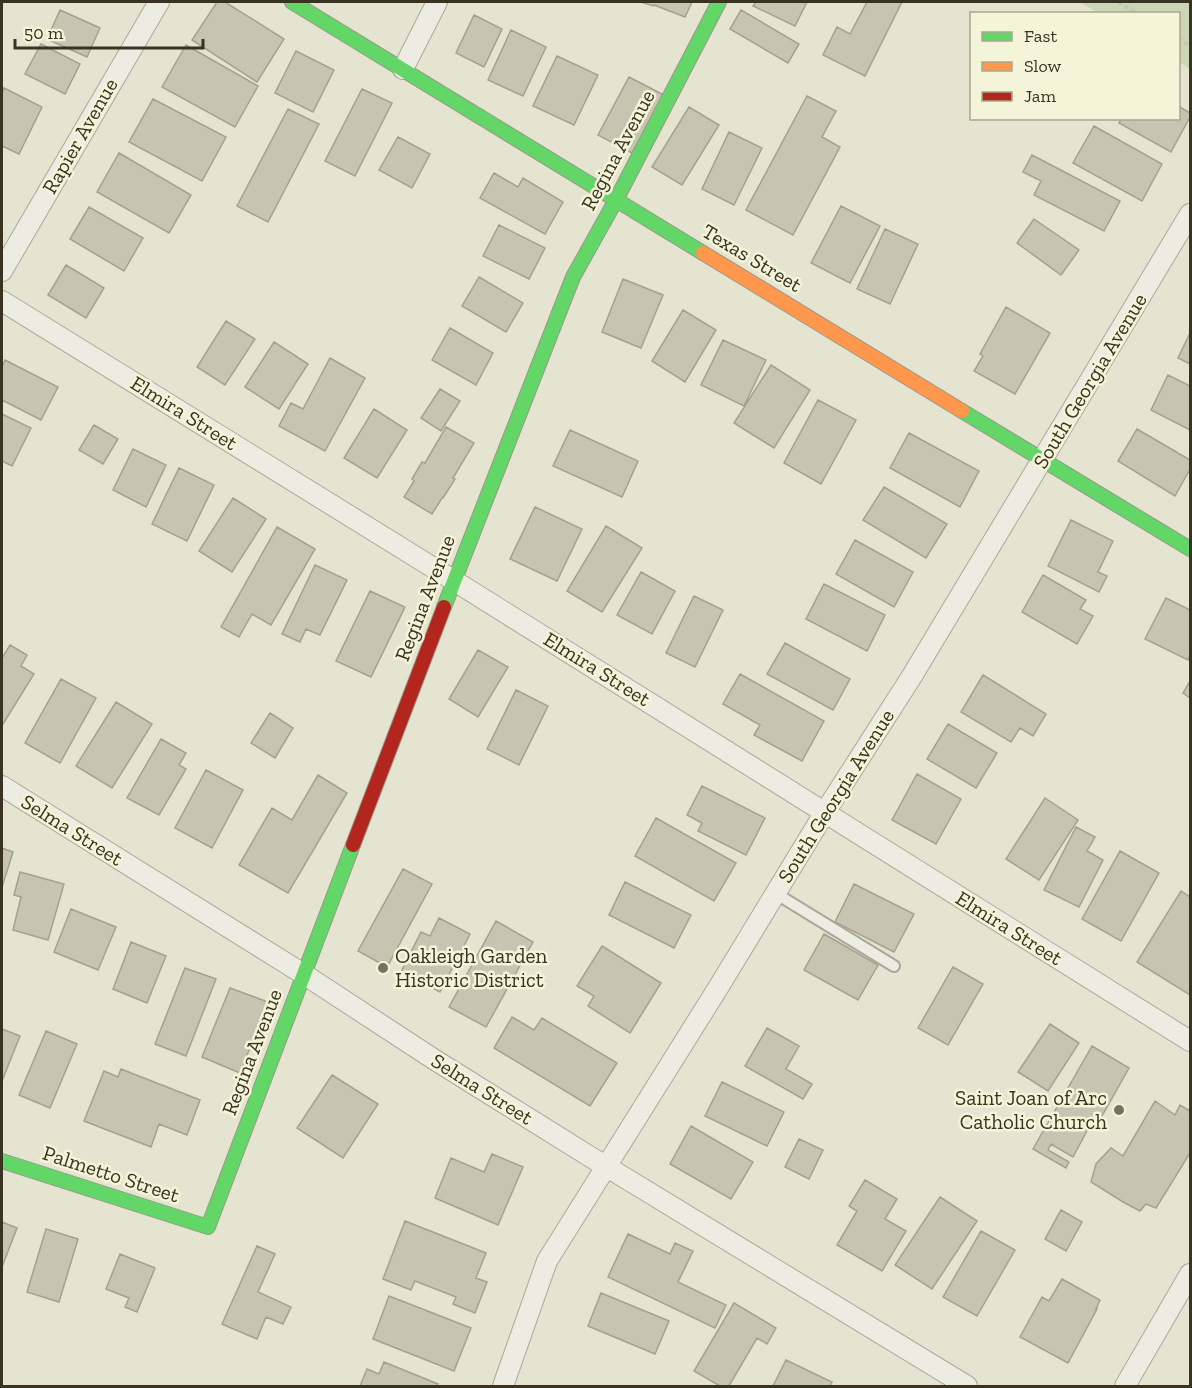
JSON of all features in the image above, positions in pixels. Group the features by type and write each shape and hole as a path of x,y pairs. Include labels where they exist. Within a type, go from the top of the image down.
{"street":[{"name":"Rapier Avenue","path":"2,271 159,2"},
{"name":"Texas Street","path":"292,2 1191,549"},
{"path":"403,69 437,2"},
{"name":"Regina Avenue","path":"208,1227 454,580 573,277 616,200 719,2"},
{"name":"South Georgia Avenue","path":"503,1386 547,1261 825,812 912,676 1191,214"},
{"name":"Elmira Street","path":"2,301 454,580 1191,1041"},
{"name":"Selma Street","path":"2,786 305,975 435,1060 967,1386"},
{"name":"Palmetto Street","path":"2,1161 208,1227"},
{"path":"1125,1386 1191,1274"}],"lane":[{"path":"775,893 894,966"}],"path":[{"path":"1118,2 1135,12"}],"green space":[{"path":"1079,2 1190,2 1190,69 1180,63 1180,12 1097,12"}],"building":[{"path":"217,2 225,2 284,39 257,82 192,40"},
{"path":"641,2 692,2 685,17"},
{"path":"756,2 807,2 795,26 753,6"},
{"path":"867,2 902,2 865,76 823,55 837,27 850,34"},
{"path":"60,10 100,28 87,57 47,39"},
{"path":"741,10 799,44 788,63 730,29"},
{"path":"474,15 502,29 484,67 456,53"},
{"path":"511,30 546,47 523,96 488,80"},
{"path":"41,44 80,64 65,94 25,74"},
{"path":"186,45 258,86 235,127 162,87"},
{"path":"296,51 334,70 313,112 275,93"},
{"path":"557,56 598,75 574,125 533,106"},
{"path":"629,77 664,95 632,153 598,135"},
{"path":"4,88 42,107 19,154 2,146"},
{"path":"362,89 392,103 355,176 325,161"},
{"path":"807,96 836,111 822,137 840,147 793,235 746,210"},
{"path":"153,99 226,137 202,181 129,142"},
{"path":"689,107 719,125 682,185 652,167"},
{"path":"1180,107 1190,113 1171,152 1119,123 1121,120 1180,120"},
{"path":"288,109 319,124 268,222 237,206"},
{"path":"1094,126 1162,164 1142,201 1073,163"},
{"path":"729,132 762,148 734,205 702,189"},
{"path":"398,137 430,154 412,188 379,170"},
{"path":"119,153 191,195 169,233 97,192"},
{"path":"1032,155 1120,201 1104,231 1034,195 1041,181 1023,172"},
{"path":"494,173 518,187 523,178 563,202 545,234 480,198"},
{"path":"841,206 880,226 850,283 811,263"},
{"path":"89,207 143,238 124,271 70,239"},
{"path":"1034,219 1079,250 1061,275 1017,243"},
{"path":"499,225 545,248 529,279 483,256"},
{"path":"885,229 918,244 890,304 857,289"},
{"path":"66,265 104,288 86,318 48,295"},
{"path":"479,277 523,303 506,332 462,306"},
{"path":"623,279 663,295 641,348 602,332"},
{"path":"1006,307 1050,333 1015,394 974,371 983,356 980,354"},
{"path":"683,310 716,330 685,382 652,361"},
{"path":"226,321 255,339 225,385 197,367"},
{"path":"450,328 493,353 476,385 432,360"},
{"path":"1190,333 1190,364 1178,358"},
{"path":"723,340 766,360 744,406 701,385"},
{"path":"274,342 308,364 279,409 245,387"},
{"path":"330,358 365,378 325,451 279,426 291,403 303,409"},
{"path":"5,360 58,387 41,420 2,400 2,367"},
{"path":"771,365 810,390 774,448 734,423"},
{"path":"1168,375 1190,386 1190,430 1151,410"},
{"path":"440,389 460,401 441,431 421,418"},
{"path":"818,400 856,420 821,484 784,463"},
{"path":"374,409 407,430 377,478 344,458"},
{"path":"2,414 31,428 12,466 2,461"},
{"path":"94,425 118,439 103,464 79,450"},
{"path":"446,427 474,443 453,478 455,479 432,514 404,497 422,462 425,463"},
{"path":"1137,429 1190,460 1190,469 1175,496 1118,461"},
{"path":"570,430 638,461 622,497 553,466"},
{"path":"909,433 979,471 960,507 890,468"},
{"path":"133,449 166,465 146,507 113,490"},
{"path":"179,468 214,485 187,541 152,524"},
{"path":"884,487 947,524 926,558 863,520"},
{"path":"233,498 266,519 232,572 199,551"},
{"path":"535,507 582,529 557,581 510,559"},
{"path":"1071,520 1113,541 1098,572 1107,576 1099,592 1048,566"},
{"path":"606,526 642,548 602,612 567,591"},
{"path":"277,527 315,549 271,625 252,614 239,637 221,627"},
{"path":"855,540 913,572 894,607 836,574"},
{"path":"315,565 347,580 320,635 306,629 300,642 282,634"},
{"path":"641,572 675,591 652,634 617,615"},
{"path":"1043,575 1086,600 1080,609 1093,616 1077,644 1022,612"},
{"path":"824,584 885,615 867,651 806,619"},
{"path":"370,591 405,607 371,677 336,661"},
{"path":"694,596 723,610 695,667 666,653"},
{"path":"1166,598 1190,610 1188,660 1145,639"},
{"path":"785,643 850,679 833,710 767,674"},
{"path":"10,645 27,655 21,666 34,674 3,724 2,658"},
{"path":"478,650 508,667 478,717 449,699"},
{"path":"740,674 824,721 802,761 754,735 760,725 723,704"},
{"path":"983,675 1046,714 1033,736 1020,728 1011,742 961,712"},
{"path":"61,679 96,698 60,763 25,743"},
{"path":"1190,681 1190,698 1183,693"},
{"path":"516,690 548,706 519,765 487,749"},
{"path":"116,702 152,724 112,788 76,766"},
{"path":"270,713 293,728 275,758 251,743"},
{"path":"948,724 997,753 976,788 927,759"},
{"path":"161,739 186,753 179,765 186,769 159,815 127,798"},
{"path":"206,770 243,790 212,848 175,828"},
{"path":"917,774 961,799 936,844 892,820"},
{"path":"318,775 347,793 288,893 239,865 272,808 292,820"},
{"path":"702,786 765,818 746,855 698,831 702,823 687,815"},
{"path":"1045,798 1078,820 1039,880 1006,859"},
{"path":"656,818 736,863 714,901 635,856"},
{"path":"1076,827 1095,837 1087,851 1103,860 1079,907 1044,890"},
{"path":"2,848 13,852 2,887"},
{"path":"1120,851 1159,873 1121,941 1082,919"},
{"path":"403,869 432,884 387,967 358,951"},
{"path":"20,872 64,884 48,940 13,930 21,897 14,895"},
{"path":"625,882 691,915 674,948 609,915"},
{"path":"854,884 914,914 894,952 835,922"},
{"path":"1181,891 1190,897 1190,995 1137,962"},
{"path":"71,909 116,927 98,970 54,952"},
{"path":"439,918 470,934 440,992 401,972 421,932 430,936"},
{"path":"496,921 533,942 486,1027 449,1007"},
{"path":"824,934 878,965 858,1000 804,970"},
{"path":"131,942 166,956 147,1003 113,989"},
{"path":"602,946 661,983 630,1033 588,1006 594,996 577,986"},
{"path":"953,967 983,984 948,1045 918,1028"},
{"path":"185,968 216,979 186,1056 155,1044"},
{"path":"230,988 268,1002 240,1073 202,1057"},
{"path":"512,1017 534,1030 542,1018 617,1063 590,1106 494,1048"},
{"path":"1050,1024 1079,1043 1048,1091 1018,1072"},
{"path":"767,1028 799,1046 786,1069 812,1084 803,1099 745,1066"},
{"path":"2,1029 20,1036 2,1081"},
{"path":"46,1031 77,1044 50,1108 19,1095"},
{"path":"1092,1046 1129,1068 1097,1125 1083,1117 1080,1122 1089,1127 1073,1157 1051,1144 1048,1150 1069,1162 1066,1168 1033,1149"},
{"path":"121,1069 200,1100 187,1135 159,1124 151,1147 84,1121 104,1071 118,1077"},
{"path":"332,1075 378,1104 343,1158 297,1128"},
{"path":"722,1082 784,1112 767,1146 705,1116"},
{"path":"1155,1101 1175,1115 1180,1105 1190,1111 1190,1153 1156,1208 1146,1204 1140,1211 1091,1182 1096,1164 1111,1148 1123,1156"},
{"path":"691,1126 753,1162 731,1199 670,1164"},
{"path":"799,1139 823,1150 809,1179 785,1167"},
{"path":"492,1154 523,1167 498,1225 435,1198 451,1158 484,1172"},
{"path":"865,1180 897,1199 885,1219 906,1231 882,1271 837,1245 857,1211 849,1206"},
{"path":"940,1197 977,1221 932,1289 895,1265"},
{"path":"1061,1210 1082,1222 1066,1251 1045,1239"},
{"path":"405,1221 486,1253 476,1278 487,1282 475,1313 453,1304 456,1297 415,1281 411,1290 383,1279"},
{"path":"2,1222 17,1228 2,1267"},
{"path":"46,1229 78,1239 59,1302 27,1292"},
{"path":"981,1231 1015,1250 977,1316 943,1297"},
{"path":"628,1234 670,1254 675,1243 693,1251 678,1282 726,1305 715,1328 608,1277"},
{"path":"257,1246 275,1254 258,1292 291,1307 283,1324 266,1317 257,1339 222,1324"},
{"path":"120,1254 155,1268 137,1312 125,1307 129,1298 106,1289"},
{"path":"1062,1279 1100,1300 1068,1363 1020,1337 1042,1297 1049,1301"},
{"path":"601,1293 669,1321 655,1354 588,1326"},
{"path":"389,1296 471,1328 454,1371 373,1339"},
{"path":"734,1303 776,1328 767,1344 757,1338 729,1386 720,1386 694,1371"},
{"path":"786,1360 832,1382 830,1386 773,1386"},
{"path":"384,1362 438,1384 437,1386 360,1386 367,1369 379,1374"}],"traffic: fast":[{"path":"292,2 703,253"},
{"path":"444,607 573,277 616,200 719,2"},
{"path":"962,411 1190,549"},
{"path":"2,1161 208,1227 353,845"}],"traffic: slow":[{"path":"703,253 962,411"}],"traffic: jam":[{"path":"353,845 444,607"}],"place":[{"name":"Oakleigh Garden Historic District","path":"383,968"},
{"name":"Saint Joan of Arc Catholic Church","path":"1119,1110"}]}
